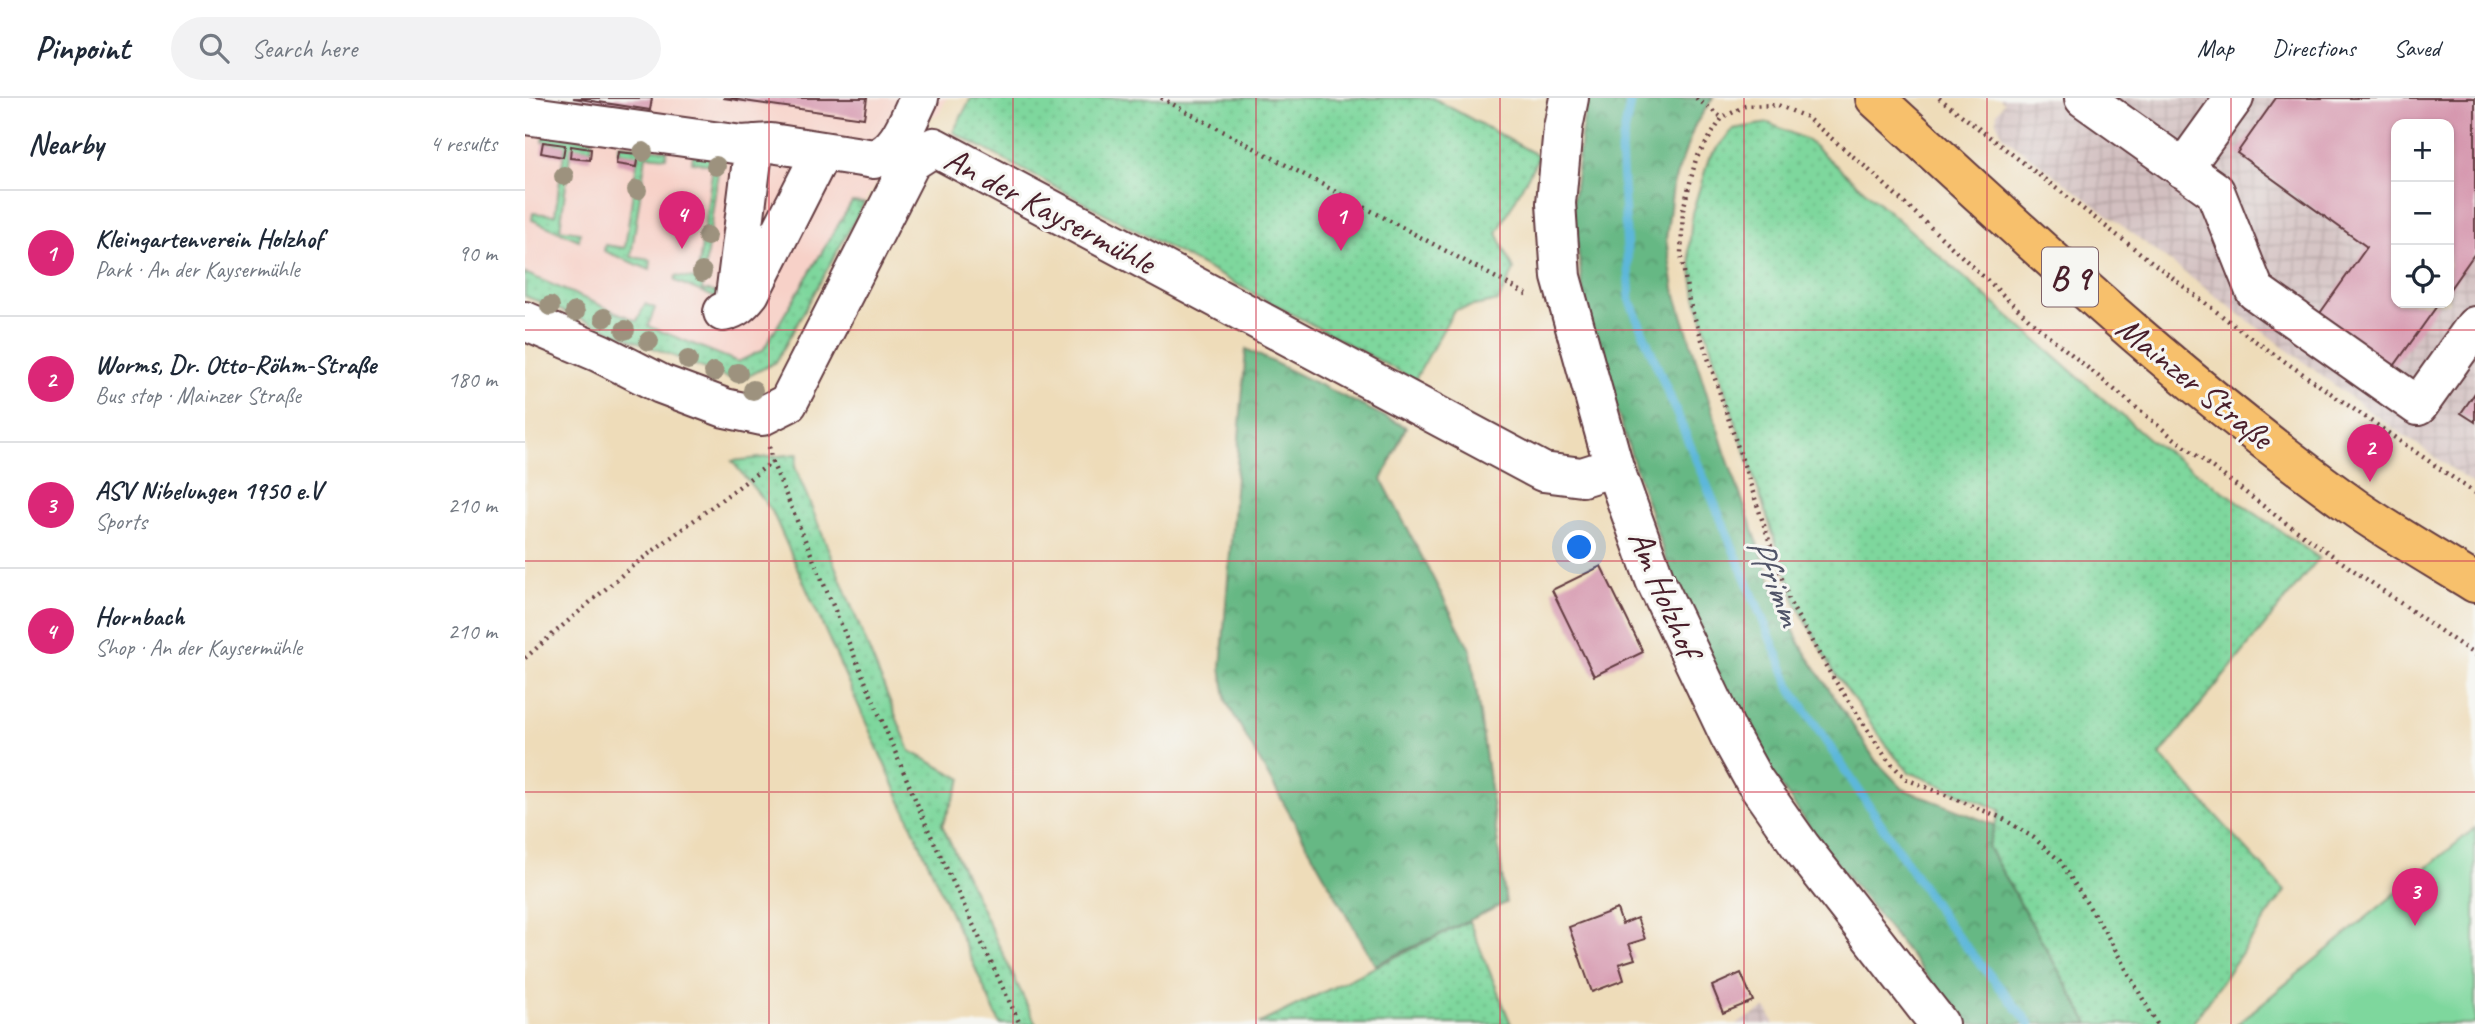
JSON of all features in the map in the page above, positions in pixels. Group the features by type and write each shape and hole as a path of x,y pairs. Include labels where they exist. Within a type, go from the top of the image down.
{"main road":[{"name":"Mainzer Straße","path":"1875,98 2106,310 2207,394 2360,511 2475,583"}],"street":[{"path":"525,114 742,145 771,143 874,159 883,156 897,142 919,98"},
{"name":"Am Holzhof","path":"1569,98 1563,128 1556,203 1561,277 1573,328 1614,467 1655,580 1729,735 1754,780 1801,847 1938,1024"},
{"path":"2084,98 2215,191 2255,290 2418,406 2474,331"},
{"path":"2183,169 2234,98"},
{"path":"754,144 728,311 740,305 750,293 822,151"},
{"name":"An der Kaysermühle","path":"762,416 788,404 911,162 934,147 1543,471 1582,477 1614,467"},
{"path":"525,321 600,353 661,384 725,408 762,416"}],"path":[{"path":"1161,98 1532,297"},
{"path":"1696,98 1722,118"},
{"path":"1939,98 2248,336 2475,493"},
{"path":"2157,1024 2104,930 2060,861 2033,838 2002,818 1906,779 1887,759 1795,615 1689,301 1681,253 1683,210 1696,159 1722,118 1745,106 1778,105 1806,117 1868,169 2032,322 2171,436 2283,521 2475,656"},
{"path":"762,416 772,461 927,827 1020,1024"},
{"path":"525,658 630,568 772,461"}],"shaded area":[{"path":"525,98 947,98 939,114 914,120 864,203 776,362 737,382 525,296"},
{"path":"1999,98 2475,98 2475,485 2366,409 2004,137 1996,122 1997,113 2004,102"},
{"path":"1766,1008 1774,1024 1736,1024"}],"green space":[{"path":"971,98 1433,98 1539,156 1497,233 1514,270 1498,301 1454,310 1415,380 953,132"},
{"path":"1587,98 1713,98 1695,125 1673,185 1666,239 1674,289 1726,455 1779,602 1803,649 1876,761 1903,789 1995,825 1988,847 2089,1024 1965,1024 1820,842 1744,733 1671,575 1591,333 1582,286 1573,204"},
{"path":"1768,123 1807,140 2150,440 2319,558 2160,755 2285,891 2192,1024 2089,1024 1988,847 2000,810 1909,772 1892,753 1833,670 1796,603 1715,361 1696,297 1689,250 1692,213 1709,158 1733,129"},
{"path":"544,134 593,140 591,149 571,147 560,229 580,232 579,240 532,220 533,213 555,215 565,146 543,142"},
{"path":"619,144 667,150 666,157 646,155 631,257 651,260 650,270 604,251 605,245 625,248 638,155 618,152"},
{"path":"693,154 720,157 702,290 722,293 721,300 675,281 676,276 697,279 713,165 692,162"},
{"path":"852,202 864,203 776,362 737,382 525,296 525,273 637,321 645,304 655,308 648,326 738,362 763,350"},
{"path":"1246,349 1406,427 1382,480 1471,651 1506,903 1375,965 1227,703 1221,668"},
{"path":"798,454 795,467 910,751 962,779 942,825 1036,1024 1000,1024 772,511 732,461"},
{"path":"2475,828 2475,1024 2237,1024"},
{"path":"1469,921 1511,1024 1258,1024"}],"building":[{"path":"573,98 652,98 650,110"},
{"path":"723,98 867,98 864,118"},
{"path":"2276,98 2475,98 2475,253 2454,283 2454,119 2391,119 2391,308 2435,308 2392,369 2318,316 2367,247 2237,153"},
{"path":"543,142 565,145 563,157 541,153"},
{"path":"571,146 591,149 590,160 570,158"},
{"path":"618,152 638,154 636,167 616,164"},
{"path":"2475,393 2475,422 2461,413"},
{"path":"1601,566 1643,652 1594,676 1552,590"},
{"path":"1617,909 1622,924 1637,918 1645,939 1629,944 1635,959 1619,964 1624,980 1592,992 1569,927"},
{"path":"1741,973 1753,1001 1723,1013 1712,986"}],"waterway":[{"name":"Pfrimm","path":"1631,98 1621,150 1630,301 1792,690 1946,922 2030,1024"}],"place":[{"name":"Hornbach","path":"682,249"},
{"name":"Kleingartenverein Holzhof","path":"1341,251"},
{"name":"Worms, Dr. Otto-Röhm-Straße","path":"2370,482"},
{"name":"ASV Nibelungen 1950 e.V","path":"2415,926"}]}
